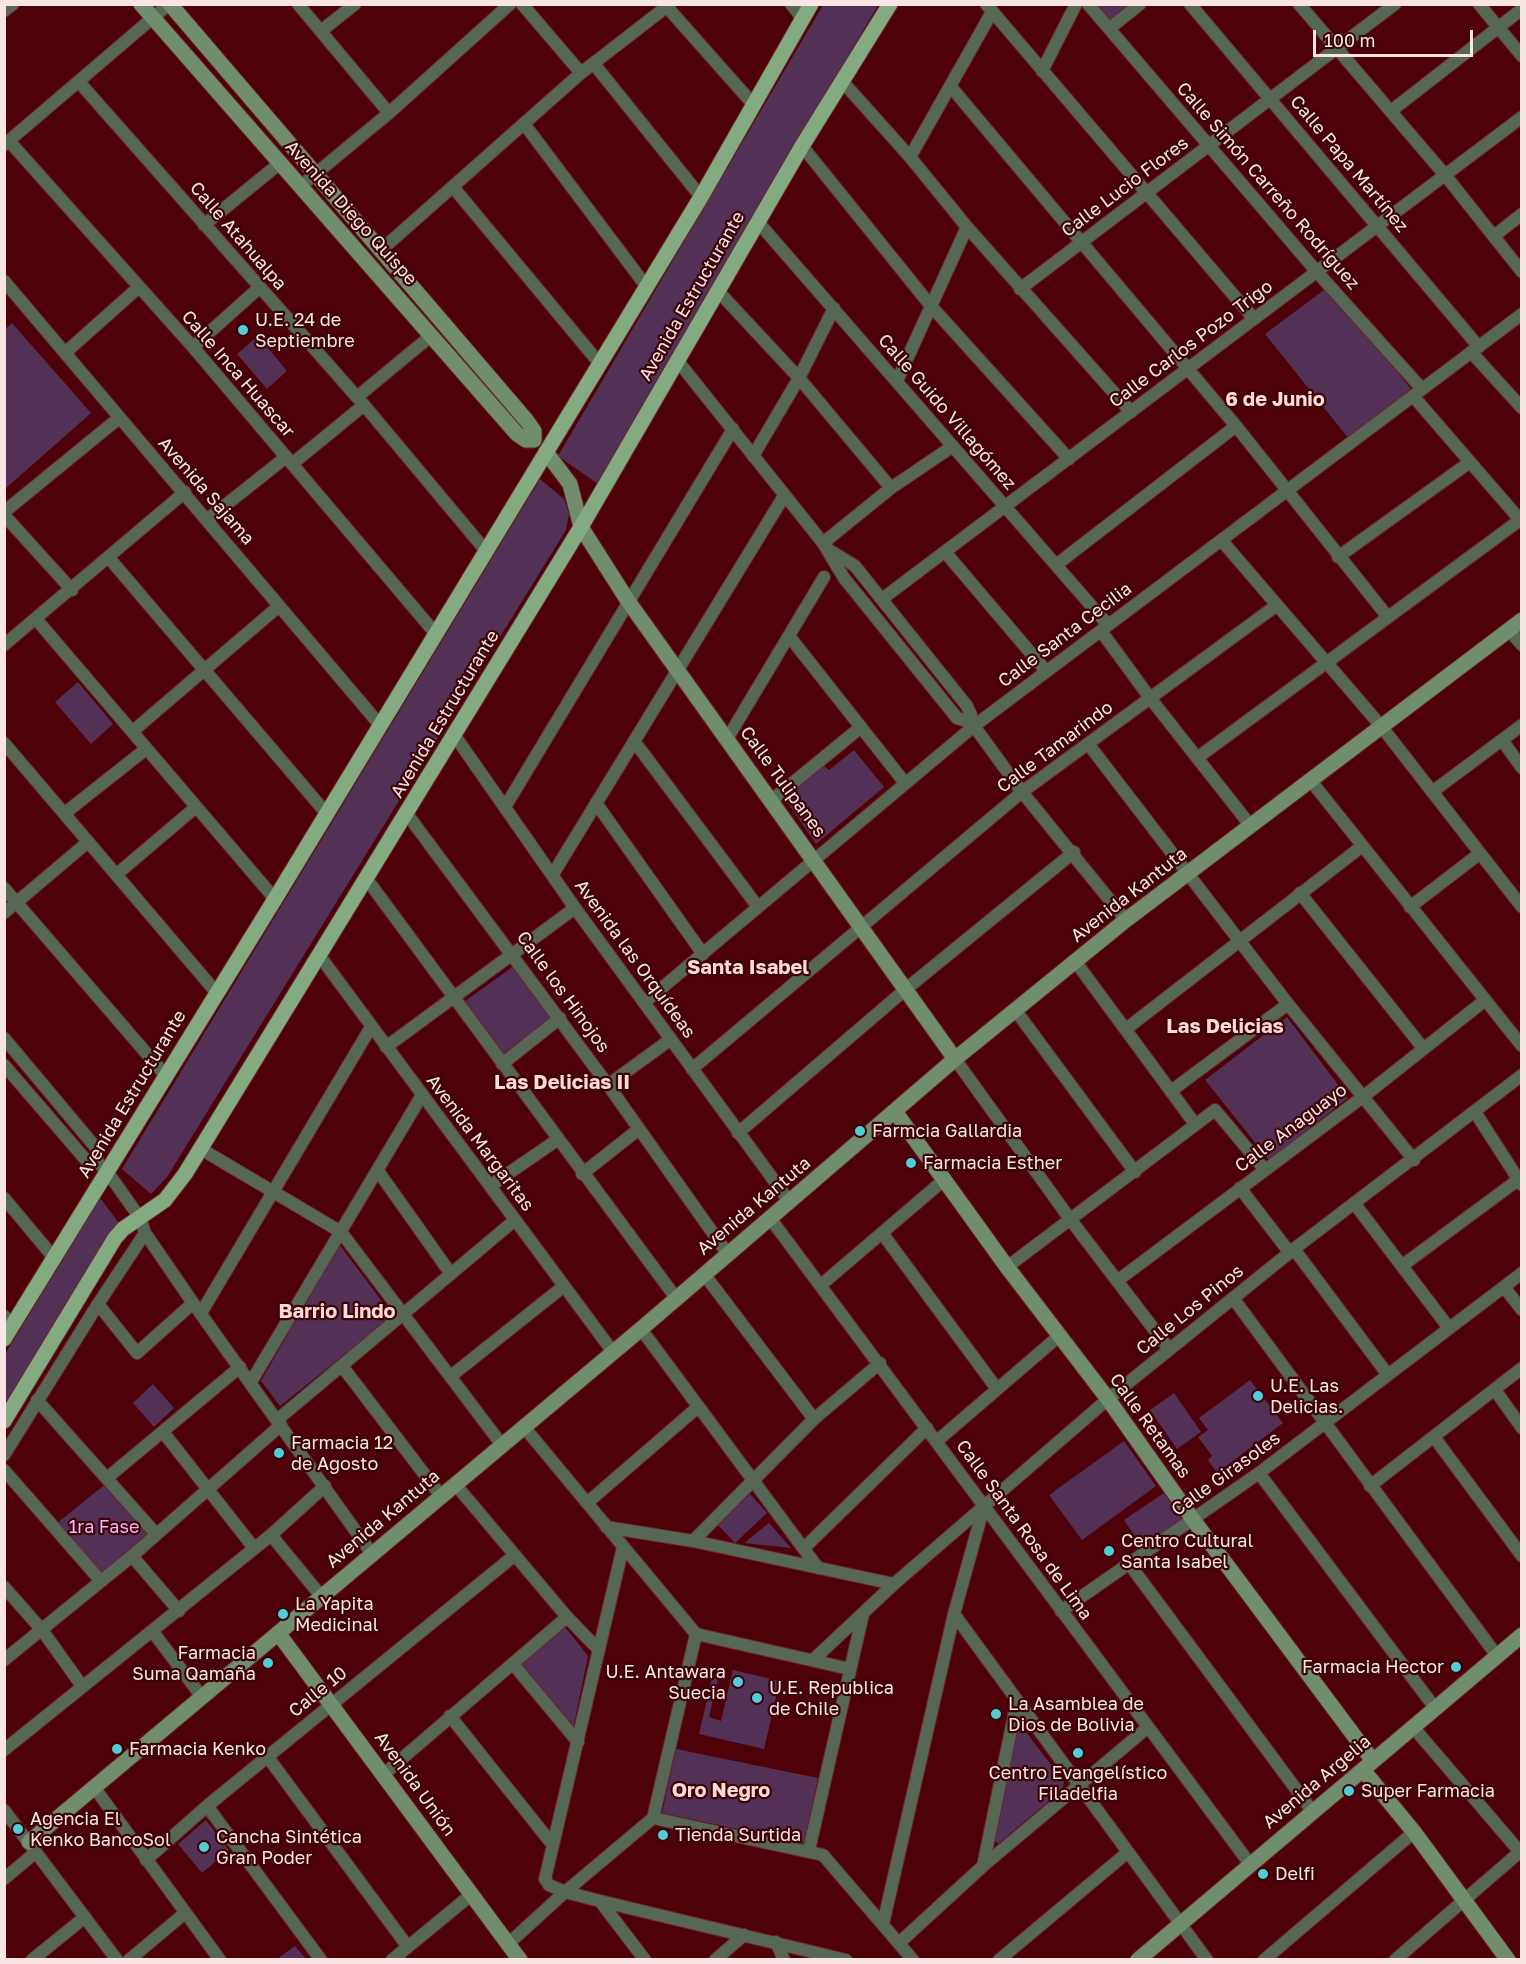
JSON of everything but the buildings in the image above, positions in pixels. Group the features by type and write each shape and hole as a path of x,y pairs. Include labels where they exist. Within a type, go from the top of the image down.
{"main road":[{"name":"Avenida Estructurante","path":"7,1327 55,1259 216,992 275,900 701,197 811,4"},
{"name":"Avenida Estructurante","path":"4,1421 115,1238 165,1200 201,1149 581,527 802,147 890,4"}],"street":[{"path":"4,11 13,4"},
{"name":"Avenida Diego Quispe","path":"141,4 517,434 526,440 534,440 546,452 570,484 581,527"},
{"path":"7,143 170,4"},
{"name":"Avenida Diego Quispe","path":"170,4 527,421 534,431 534,440"},
{"path":"298,4 389,113"},
{"path":"321,32 355,4"},
{"path":"301,186 389,113 510,4"},
{"path":"522,4 581,73"},
{"path":"791,4 802,19"},
{"path":"1042,71 1076,4"},
{"name":"Calle Simón Carreño Rodríguez","path":"1088,4 1418,392 1470,462 1521,521"},
{"path":"1110,28 1140,4"},
{"name":"Calle Papa Martínez","path":"1190,4 1378,226 1521,408"},
{"path":"1299,4 1445,175 1521,272"},
{"name":"Calle Lucio Flores","path":"1020,289 1395,4"},
{"path":"1479,4 1521,56"},
{"path":"380,251 525,125 581,73 668,6 753,104"},
{"path":"910,157 951,87 989,8 1254,319"},
{"path":"1390,111 1521,9"},
{"path":"594,64 701,197"},
{"path":"842,81 910,157 1020,289 1131,412"},
{"name":"Calle Atahualpa","path":"79,82 360,401 486,551"},
{"path":"951,87 1083,241 1236,426 1387,616"},
{"name":"Calle Carlos Pozo Trigo","path":"882,599 1521,117"},
{"path":"525,125 646,286"},
{"name":"Calle Inca Huascar","path":"7,143 193,347 436,634"},
{"path":"802,147 932,306 1069,459"},
{"path":"204,225 280,163"},
{"path":"453,187 600,364"},
{"path":"1494,236 1521,214"},
{"name":"Calle Guido Villagómez","path":"758,222 1056,565 1104,628 1150,698 1250,825"},
{"path":"897,381 967,227"},
{"name":"Avenida Sajama","path":"4,281 66,352 118,418 208,519 380,725"},
{"path":"66,352 139,287"},
{"path":"193,347 260,287"},
{"path":"718,291 799,378 891,488"},
{"path":"753,456 799,378 834,308"},
{"name":"Calle Santa Cecilia","path":"645,1002 972,724 1222,541 1521,315"},
{"path":"208,519 289,461 360,401 432,335"},
{"path":"677,360 825,546 844,578 957,718 972,724"},
{"path":"72,590 4,513 118,418"},
{"path":"1056,565 1236,426"},
{"path":"505,807 733,429"},
{"path":"825,546 891,488 953,446"},
{"path":"1338,557 1470,462"},
{"path":"4,645 72,590 184,492"},
{"path":"553,874 784,496"},
{"path":"1197,758 1326,665 1387,616 1521,521"},
{"name":"Calle Tulipanes","path":"581,527 628,601 863,927 955,1059"},
{"path":"1222,541 1326,665 1381,726 1521,908"},
{"path":"825,546 855,566 882,599 967,706 972,724 1022,792 1074,852 1126,920"},
{"path":"945,552 1046,671"},
{"path":"109,558 327,814"},
{"path":"727,738 824,577"},
{"name":"Calle Tamarindo","path":"692,1069 1022,792 1277,605"},
{"path":"133,731 279,606"},
{"path":"36,619 275,900"},
{"name":"Avenida Kantuta","path":"32,1847 94,1787 641,1329 727,1253 896,1113 955,1059 1126,920 1521,620"},
{"path":"1509,630 1521,645"},
{"path":"789,636 905,783"},
{"path":"1431,792 1521,724"},
{"path":"772,800 861,727"},
{"name":"Avenida las Orquídeas","path":"455,736 575,908 789,1201"},
{"path":"1502,740 1521,768"},
{"path":"634,741 758,908"},
{"path":"4,742 216,992"},
{"path":"1089,745 1288,1004 1414,1160"},
{"path":"64,813 146,749"},
{"path":"1311,781 1361,847 1521,1046"},
{"path":"596,802 703,954"},
{"path":"117,874 196,807"},
{"name":"Calle los Hinojos","path":"406,814 512,952 727,1253"},
{"path":"4,914 88,842"},
{"path":"1126,1029 1361,847"},
{"path":"738,1132 906,989 1074,852"},
{"path":"1410,907 1479,854"},
{"path":"366,878 455,996 582,1174 676,1298"},
{"path":"4,888 166,1076"},
{"path":"1300,893 1424,1048"},
{"path":"386,1047 512,952 575,908"},
{"name":"Avenida Margaritas","path":"319,955 613,1352"},
{"path":"1075,961 1195,1124"},
{"name":"Calle Anaguayo","path":"1117,1281 1364,1096 1484,1001"},
{"path":"1171,1091 1288,1004"},
{"path":"1016,1011 1135,1172"},
{"path":"502,1064 560,1018"},
{"path":"98,1304 137,1353 197,1308 273,1190 371,1027"},
{"path":"4,1038 97,1149 97,1161"},
{"path":"608,1084 671,1039"},
{"path":"955,1059 1070,1219 1169,1349"},
{"path":"4,1065 86,1160 97,1161 108,1173 140,1218 145,1233 372,1554"},
{"name":"Calle Los Pinos","path":"813,1660 984,1504 1108,1399 1292,1251 1414,1160 1521,1075"},
{"path":"251,1382 422,1095"},
{"path":"1007,1267 1215,1110 1265,1170"},
{"path":"1403,1265 1520,1181 1475,1112"},
{"name":"Calle Retamas","path":"896,1113 1007,1267 1108,1399 1414,1832 1508,1959"},
{"path":"582,1174 639,1129"},
{"path":"490,1186 557,1140"},
{"path":"201,1149 341,1232 502,1445"},
{"path":"378,1171 451,1274"},
{"path":"821,1285 945,1179"},
{"path":"1240,1188 1388,1375"},
{"path":"4,1198 55,1259"},
{"path":"1354,1203 1449,1328"},
{"name":"Calle Santa Rosa de Lima","path":"770,1218 880,1363 1147,1728 1250,1864"},
{"path":"4,1660 132,1556 342,1366 515,1220"},
{"path":"6,1450 145,1233"},
{"path":"882,1233 998,1389"},
{"name":"Calle Girasoles","path":"1061,1611 1194,1521 1521,1273"},
{"path":"704,1274 814,1419"},
{"path":"451,1376 564,1286"},
{"path":"1504,1287 1521,1310"},
{"path":"1233,1298 1497,1656"},
{"path":"641,1329 818,1568"},
{"path":"937,1441 1059,1336"},
{"path":"693,1541 814,1419 880,1363"},
{"path":"107,1478 240,1366"},
{"path":"342,1366 441,1497"},
{"path":"1370,1486 1521,1368"},
{"path":"1494,1390 1521,1425"},
{"path":"37,1400 156,1534"},
{"path":"587,1503 698,1407"},
{"path":"524,1427 696,1634 850,1669"},
{"path":"804,1548 927,1428"},
{"path":"163,1432 254,1548"},
{"path":"1434,1437 1521,1556"},
{"path":"4,1470 100,1580"},
{"path":"1259,1473 1435,1708"},
{"path":"455,1484 567,1617 599,1650"},
{"path":"4,1750 271,1535 325,1486"},
{"path":"883,1924 954,1614 984,1504"},
{"path":"606,1527 693,1541 894,1584"},
{"path":"271,1535 321,1596"},
{"path":"623,1547 545,1879 549,1885 565,1892 846,1959"},
{"name":"Calle 10","path":"146,1860 267,1756 515,1555"},
{"path":"132,1556 178,1611"},
{"path":"1130,1565 1313,1812"},
{"path":"4,1587 42,1630 82,1686"},
{"path":"809,1850 864,1613"},
{"path":"954,1614 1207,1959"},
{"path":"384,1774 567,1617"},
{"path":"153,1632 202,1697"},
{"name":"Avenida Unión","path":"278,1633 520,1959"},
{"path":"508,1944 565,1892 653,1818 696,1634"},
{"name":"Avenida Argelia","path":"1138,1959 1521,1635"},
{"path":"513,1664 578,1743"},
{"path":"983,1866 1017,1701"},
{"path":"450,1716 552,1844"},
{"path":"1395,1959 1521,1851 1413,1727"},
{"path":"899,1942 983,1866 1147,1728"},
{"path":"267,1756 408,1947"},
{"path":"94,1787 220,1959"},
{"path":"207,1806 321,1959"},
{"path":"4,1810 117,1959"},
{"path":"653,1818 809,1850 823,1855 913,1959"},
{"path":"1264,1959 1414,1832"},
{"path":"4,1879 32,1847"},
{"path":"999,1959 1128,1852"},
{"path":"392,1959 472,1894"},
{"path":"600,1901 645,1959"},
{"path":"129,1959 185,1913"},
{"path":"32,1959 85,1917"},
{"path":"715,1959 744,1935"},
{"path":"776,1942 784,1959"}],"green space":[{"path":"1093,4 1137,5 1112,23"},
{"path":"823,5 878,5 598,484 558,456"},
{"path":"1328,287 1411,389 1349,439 1265,334"},
{"path":"12,323 91,413 5,489 4,330"},
{"path":"258,336 287,371 267,389 237,354"},
{"path":"540,479 564,499 569,514 566,530 167,1177 151,1194 122,1169"},
{"path":"78,682 113,724 91,744 55,702"},
{"path":"854,750 884,787 816,844 784,797 819,762 829,770"},
{"path":"514,966 552,1019 503,1054 465,1001"},
{"path":"1287,1017 1348,1098 1269,1160 1205,1080"},
{"path":"100,1198 119,1223 5,1407 4,1356"},
{"path":"339,1244 393,1316 280,1406 261,1381"},
{"path":"1250,1380 1283,1423 1217,1473 1208,1460 1212,1456 1198,1437 1208,1430 1199,1418"},
{"path":"153,1384 174,1408 154,1427 133,1403"},
{"path":"1174,1393 1201,1432 1177,1449 1150,1410"},
{"path":"1124,1441 1156,1486 1082,1540 1049,1495"},
{"name":"1ra Fase","path":"108,1482 150,1531 103,1574 56,1524"},
{"path":"1164,1493 1182,1520 1142,1547 1124,1520"},
{"path":"750,1494 767,1513 735,1543 717,1524"},
{"path":"769,1523 791,1548 744,1543"},
{"path":"561,1622 588,1656 573,1729 520,1665"},
{"path":"733,1670 780,1681 764,1749 699,1734 712,1678 718,1679 709,1717 721,1721"},
{"path":"1019,1727 1023,1728 1064,1782 1062,1790 998,1844 992,1837"},
{"path":"676,1749 818,1778 804,1843 662,1813"},
{"name":"Cancha Sintética Gran Poder","path":"206,1820 229,1850 202,1873 178,1844"},
{"path":"295,1946 306,1959 277,1959"}],"place":[{"name":"U.E. 24 de Septiembre","path":"243,330"},
{"name":"Farmcia Gallardia","path":"860,1131"},
{"name":"Farmacia Esther","path":"911,1163"},
{"name":"U.E. Las Delicias.","path":"1258,1396"},
{"name":"Farmacia 12 de Agosto","path":"279,1453"},
{"name":"Centro Cultural Santa Isabel","path":"1109,1551"},
{"name":"La Yapita Medicinal","path":"283,1614"},
{"name":"Farmacia Suma Qamaña","path":"268,1663"},
{"name":"Farmacia Hector","path":"1456,1667"},
{"name":"U.E. Antawara Suecia","path":"738,1682"},
{"name":"U.E. Republica de Chile","path":"757,1698"},
{"name":"La Asamblea de Dios de Bolivia","path":"996,1714"},
{"name":"Farmacia Kenko","path":"117,1749"},
{"name":"Centro Evangelístico Filadelfia","path":"1078,1753"},
{"name":"Super Farmacia","path":"1349,1791"},
{"name":"Agencia El Kenko BancoSol","path":"18,1829"},
{"name":"Tienda Surtida","path":"663,1835"},
{"name":"Cancha Sintética Gran Poder","path":"204,1847"},
{"name":"Delfi","path":"1263,1874"}],"district":[{"name":"6 de Junio","path":"1275,400"},
{"name":"Santa Isabel","path":"748,968"},
{"name":"Las Delicias","path":"1225,1027"},
{"name":"Las Delicias II","path":"562,1083"},
{"name":"Barrio Lindo","path":"337,1312"},
{"name":"Oro Negro","path":"721,1791"}]}
